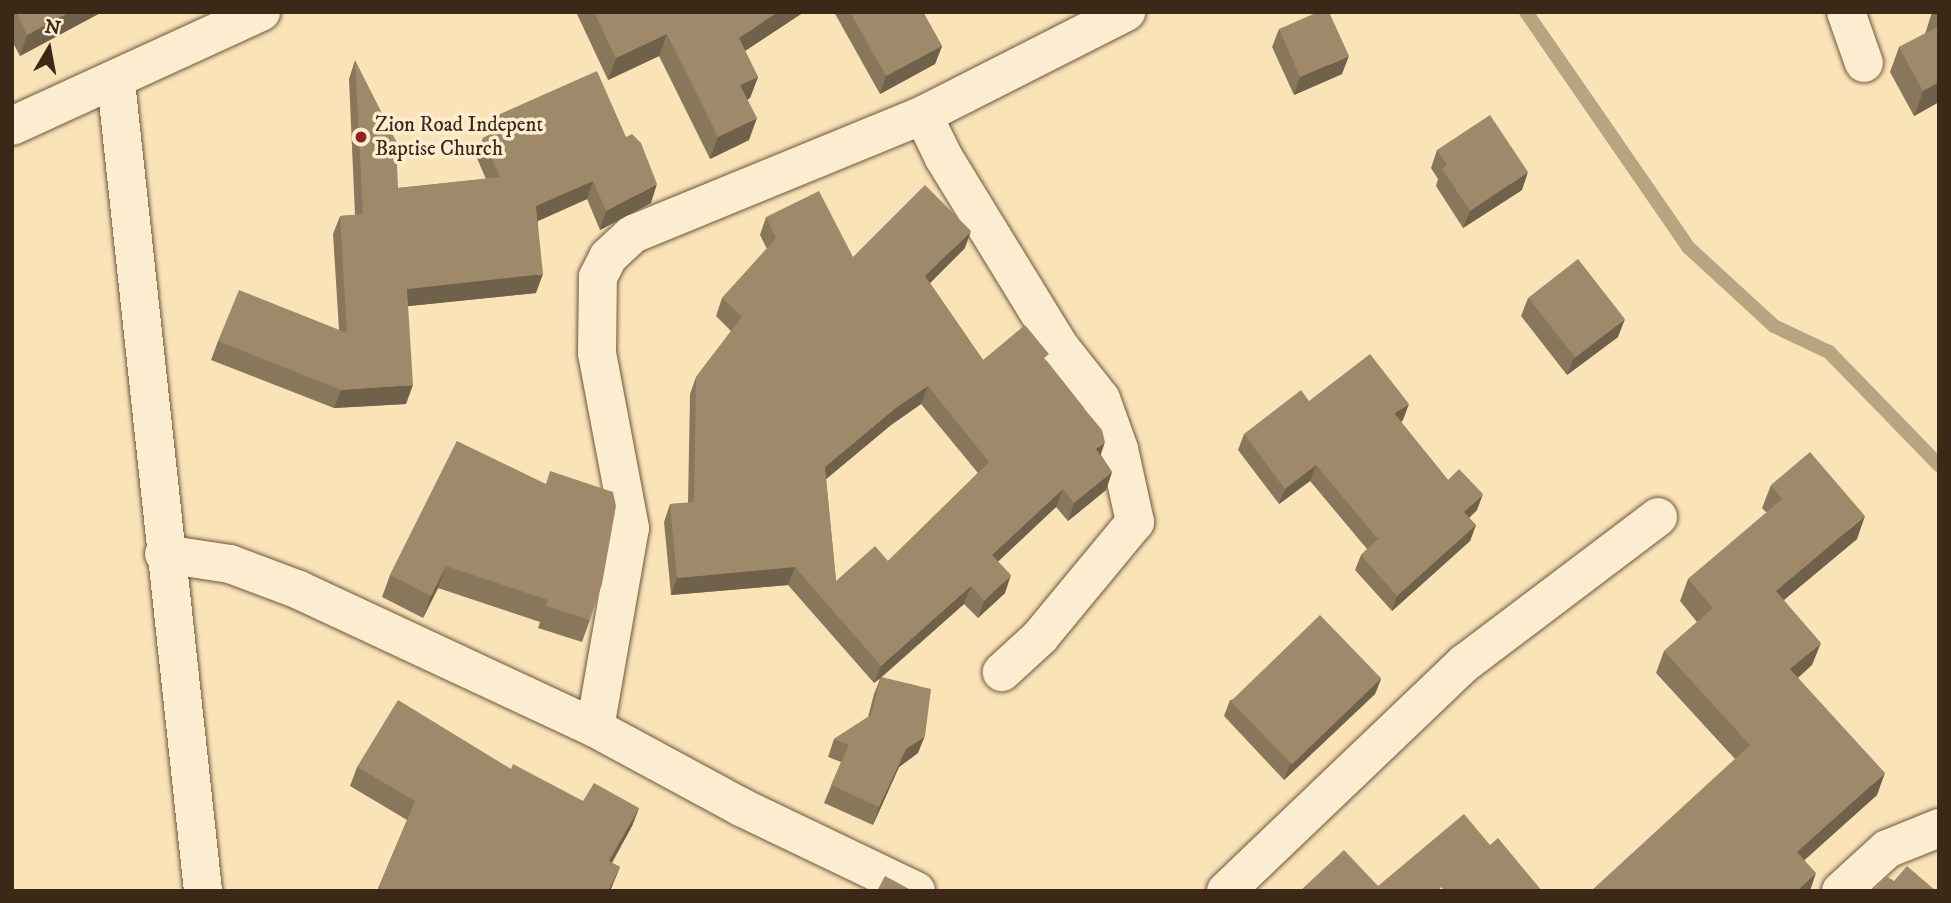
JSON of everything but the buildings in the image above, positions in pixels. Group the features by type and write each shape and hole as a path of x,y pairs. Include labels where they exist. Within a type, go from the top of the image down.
{"street":[{"path":"12,126 116,82 261,12"},
{"path":"595,728 630,528 597,354 598,277 608,257 633,234 923,115 1126,12"},
{"path":"1846,12 1864,63"},
{"path":"116,82 164,554 203,891"},
{"path":"923,115 944,158 1053,335 1101,398 1119,449 1135,522 1040,637 1002,672"},
{"path":"1226,891 1465,663 1658,517"},
{"path":"164,554 230,564 299,590 595,728 754,813 916,891"},
{"path":"1841,891 1887,849 1939,828"}],"waterway":[{"path":"1526,12 1688,247 1774,326 1829,352 1939,465"}],"place":[{"name":"Zion Road Indepent Baptise Church","path":"361,137"}]}
